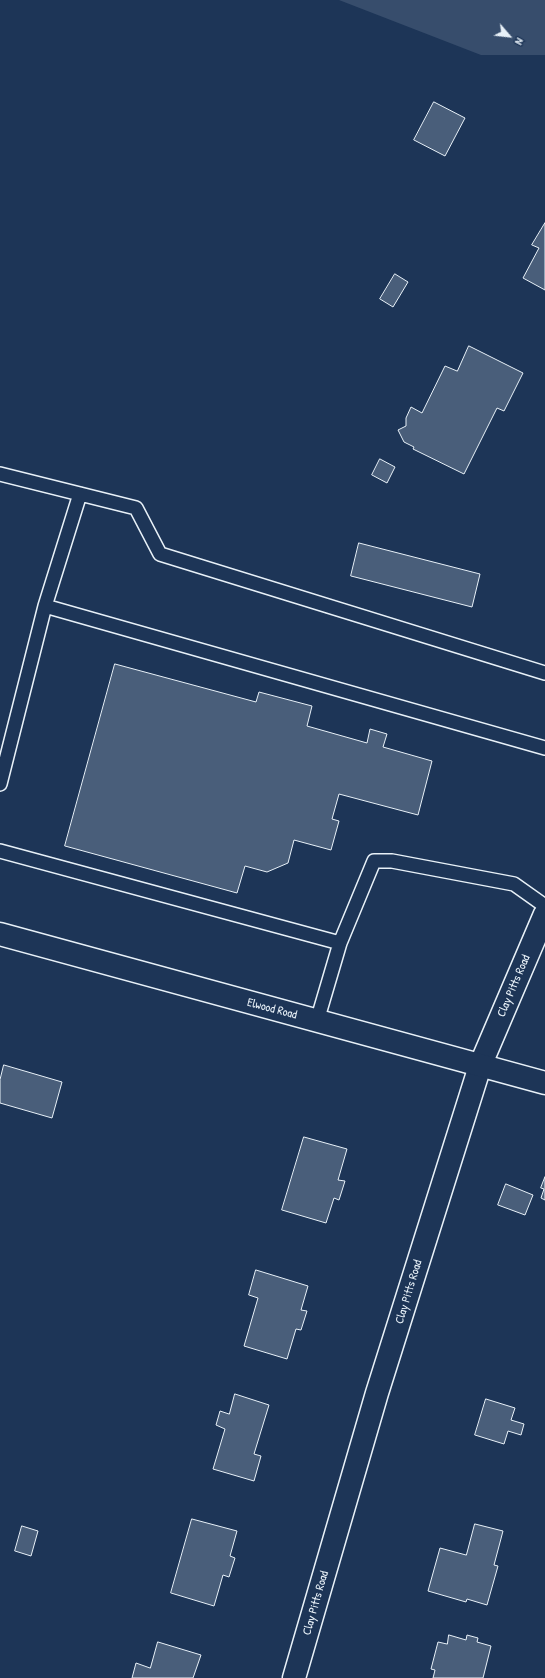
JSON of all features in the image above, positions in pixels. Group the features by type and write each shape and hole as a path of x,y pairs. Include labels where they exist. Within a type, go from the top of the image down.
{"street":[{"name":"Clay Pitts Road","path":"294,1678 377,1393 480,1066 545,914"},
{"name":"Elwood Road","path":"0,934 545,1083"}],"lane":[{"path":"0,474 136,508 160,554 545,673"},
{"path":"0,784 45,606 80,494"},
{"path":"45,606 545,748"},
{"path":"0,851 340,943"},
{"path":"317,1021 340,943 374,861 392,861 514,884 545,906"}],"shaded area":[{"path":"339,0 545,0 545,55 481,55"}],"building":[{"path":"434,102 465,118 445,156 414,140"},
{"path":"545,223 545,290 523,278 539,248 532,245"},
{"path":"395,274 408,282 393,307 380,299"},
{"path":"469,346 523,373 504,411 497,408 464,474 413,449 414,447 404,442 398,430 406,426 406,418 411,407 422,413 445,366 457,371"},
{"path":"380,459 395,467 387,483 372,475"},
{"path":"359,543 480,574 472,607 351,576"},
{"path":"115,664 256,702 259,692 312,706 307,726 367,743 370,729 387,734 383,747 432,761 418,815 339,794 332,819 339,821 331,850 294,840 288,863 267,872 245,866 237,893 65,846"},
{"path":"4,1065 62,1082 52,1118 0,1103 0,1080"},
{"path":"304,1137 347,1149 338,1180 345,1181 339,1200 334,1198 326,1223 282,1210"},
{"path":"545,1177 545,1200 541,1198 544,1189 541,1188"},
{"path":"506,1184 533,1195 525,1215 498,1205"},
{"path":"256,1270 308,1286 301,1310 307,1311 301,1330 296,1329 287,1359 244,1346 258,1298 249,1295"},
{"path":"235,1394 269,1405 254,1454 261,1456 254,1481 213,1469 225,1429 216,1425 220,1411 229,1414"},
{"path":"486,1399 515,1408 511,1420 524,1424 521,1435 508,1431 504,1444 475,1435"},
{"path":"192,1519 237,1531 230,1556 235,1558 229,1577 223,1575 214,1606 171,1593"},
{"path":"475,1524 503,1531 494,1565 498,1566 487,1605 467,1599 466,1602 428,1591 440,1548 466,1555"},
{"path":"22,1526 38,1531 31,1556 15,1551"},
{"path":"449,1635 466,1640 467,1635 478,1638 477,1642 491,1646 483,1678 433,1678 435,1670 431,1669 438,1642 447,1644"},
{"path":"158,1642 201,1655 193,1678 132,1678 136,1663 150,1668"}]}
